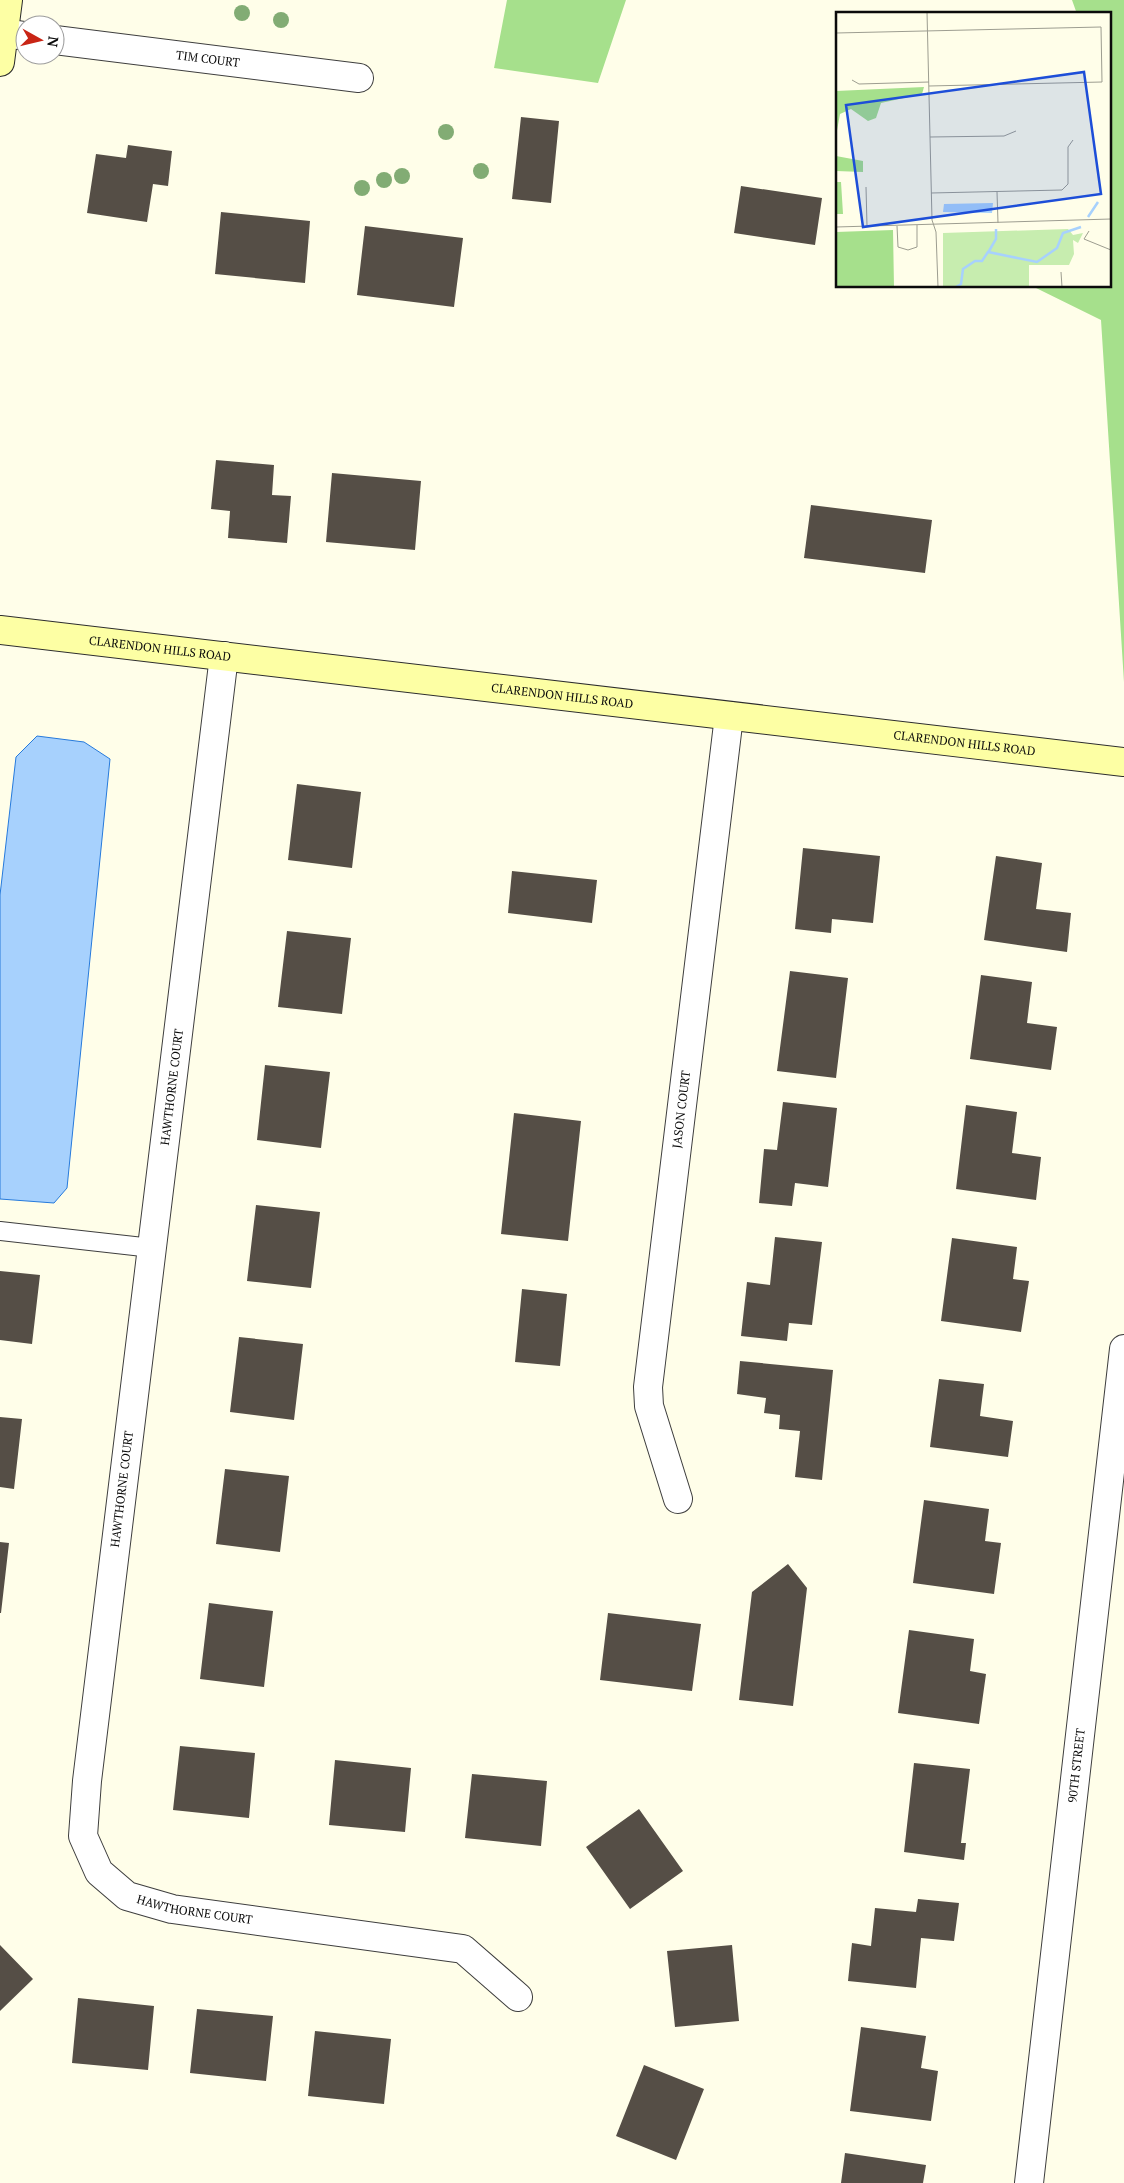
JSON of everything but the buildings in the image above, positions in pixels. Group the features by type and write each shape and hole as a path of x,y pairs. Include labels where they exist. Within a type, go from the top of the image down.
{"street":[{"path":"0,62 14,35 8,0"},
{"name":"TIM COURT","path":"65,41 359,78"},
{"name":"CLARENDON HILLS ROAD","path":"0,630 1124,762"},
{"name":"HAWTHORNE COURT","path":"224,656 87,1781 83,1836 99,1872 127,1896 172,1909 463,1949 518,1997"},
{"name":"JASON COURT","path":"678,1499 649,1406 648,1387 729,716"},
{"name":"90TH STREET","path":"1029,2183 1124,1349"}],"lane":[{"path":"0,1230 152,1248"}],"green space":[{"path":"507,0 626,0 598,83 494,68"},
{"path":"1072,0 1124,0 1124,682 1101,320 1036,288 1112,288 1112,12 1076,12"}],"water":[{"path":"37,736 84,742 110,759 67,1188 54,1203 0,1199 0,895 16,757"}]}
